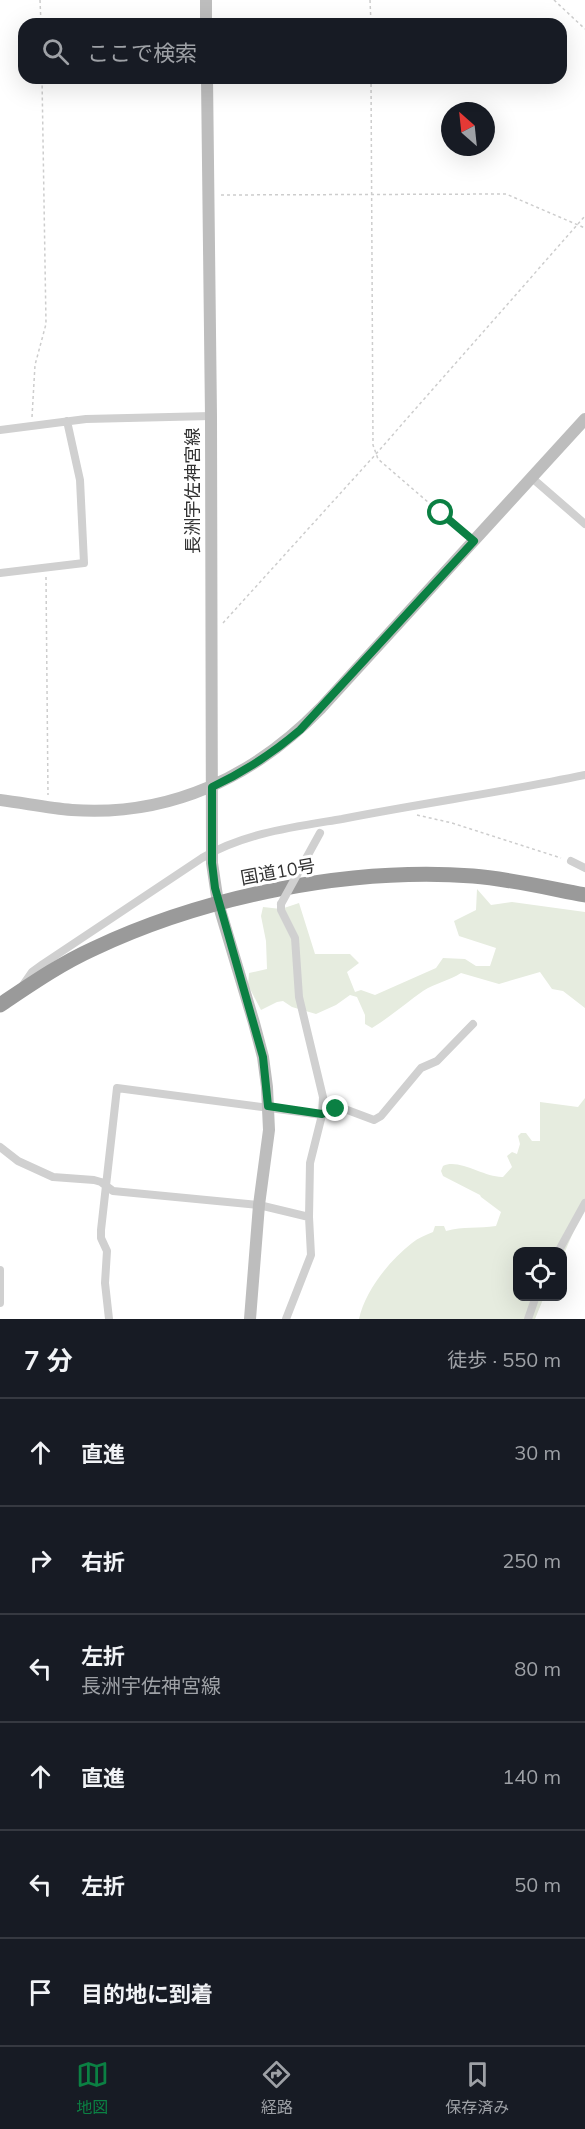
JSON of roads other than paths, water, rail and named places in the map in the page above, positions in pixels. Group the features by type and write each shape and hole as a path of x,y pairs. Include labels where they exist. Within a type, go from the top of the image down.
{"highway":[{"name":"国道10号","path":"0,1005 69,962 106,943 167,919 218,903 358,877 476,876 585,895"}],"street":[{"path":"206,0 206,18"},
{"name":"長洲宇佐神宮線","path":"207,84 213,878 218,903 263,1057 268,1106 267,1153 259,1205 250,1319"},
{"path":"0,430 67,421 211,416"},
{"path":"0,800 73,810 118,809 187,796 212,787 279,748 300,730 585,418"},
{"path":"0,573 84,563 80,480 67,421"},
{"path":"532,478 585,524"},
{"path":"15,995 32,972 43,964 212,852 236,842 261,834 393,808 526,787 585,775"},
{"path":"286,1319 311,1255 310,1163 322,1114 323,1097 299,997 295,939 280,904 327,821"},
{"path":"571,861 585,868"},
{"path":"109,1319 105,1283 107,1251 101,1238 101,1230 117,1088 322,1114 342,1108 374,1120 396,1099 421,1068 437,1061 473,1024"},
{"path":"0,1147 18,1161 53,1177 94,1180 101,1182 112,1191 259,1205 309,1217"},
{"path":"560,1247 585,1203"},
{"path":"0,1270 0,1303"},
{"path":"528,1319 534,1301"}]}
